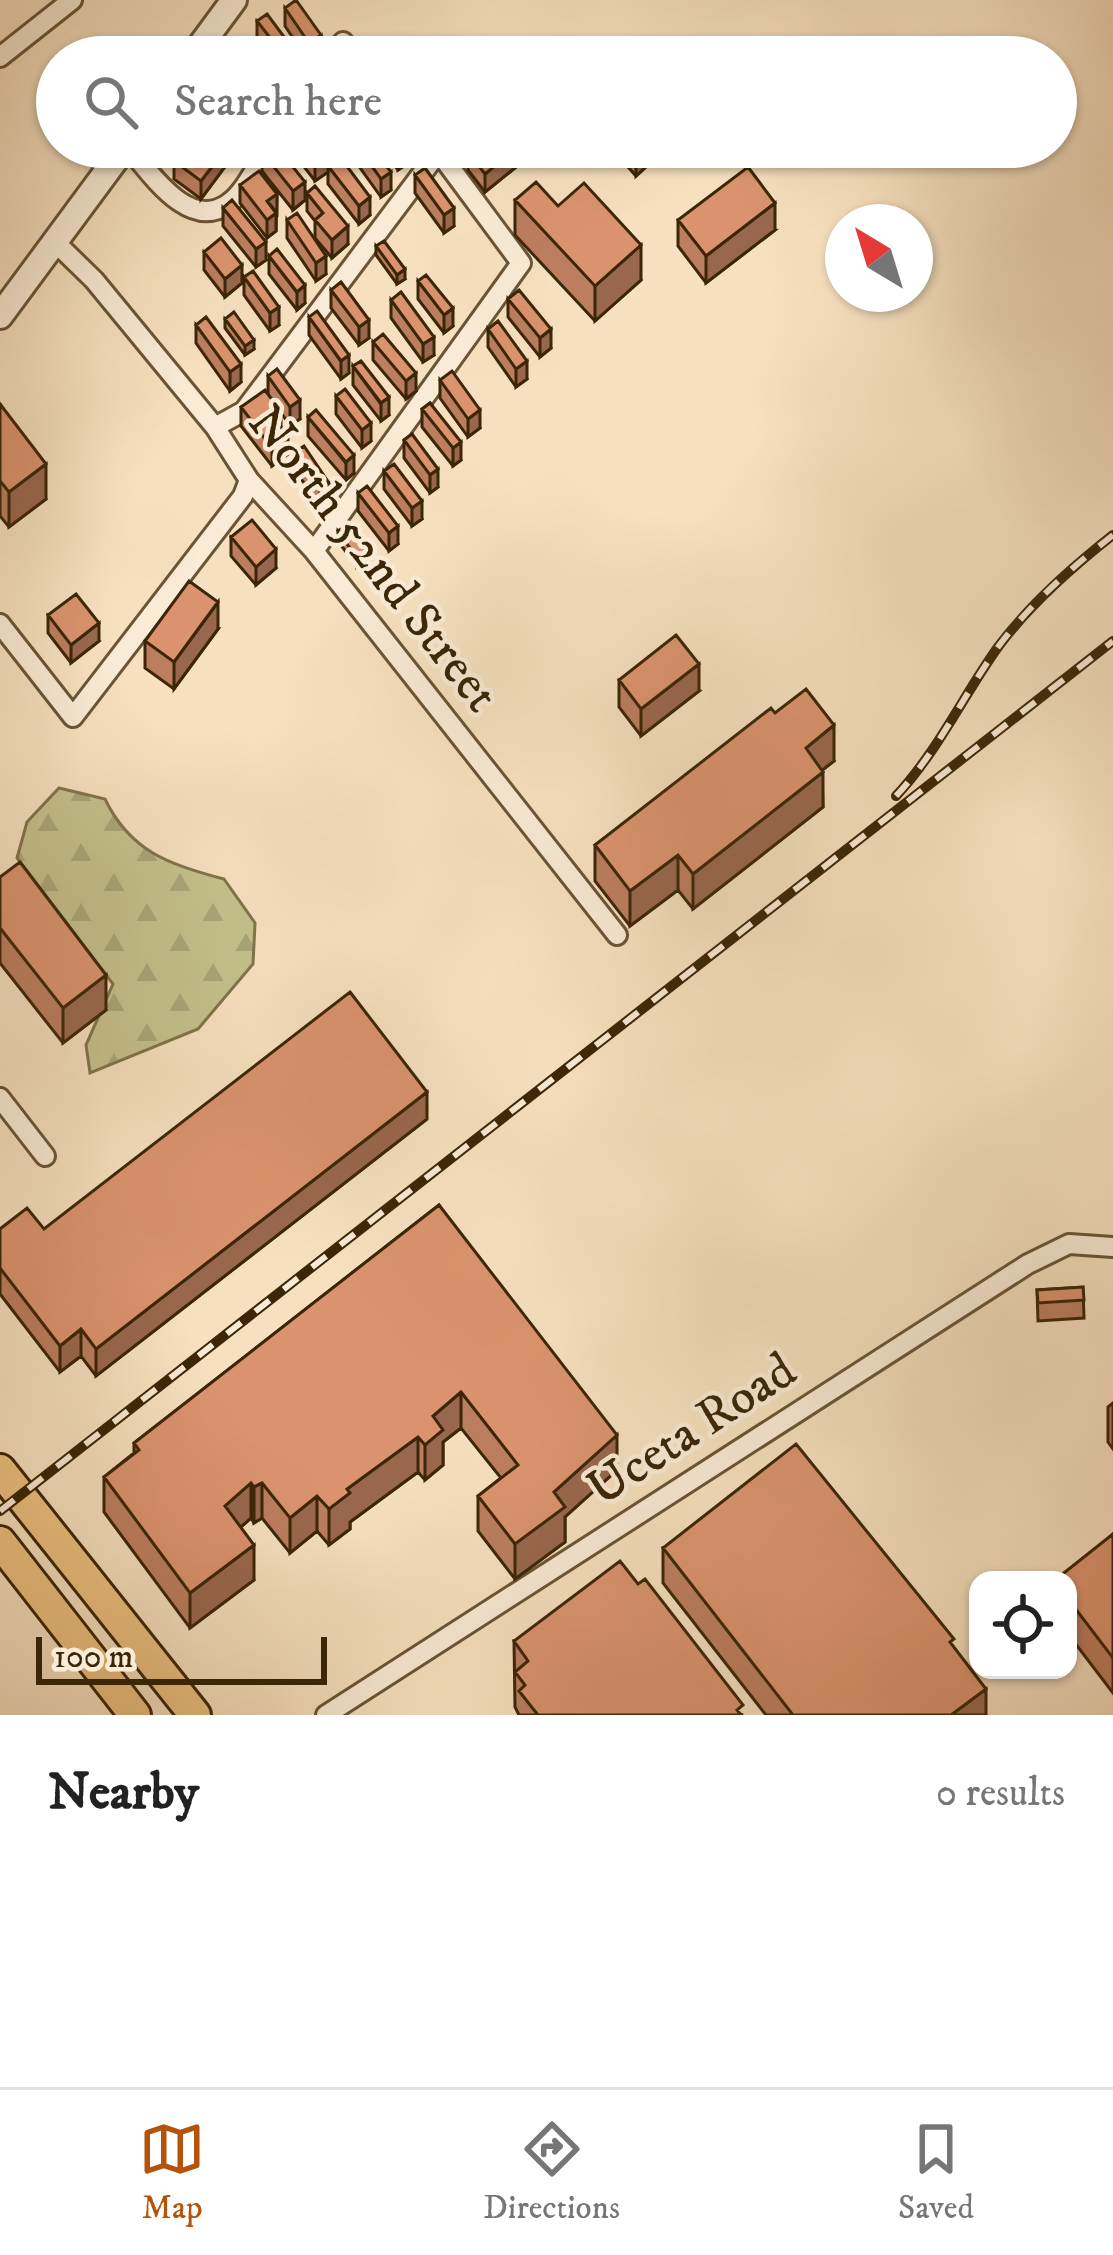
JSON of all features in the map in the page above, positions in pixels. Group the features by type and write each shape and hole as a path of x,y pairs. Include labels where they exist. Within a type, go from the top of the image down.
{"main road":[{"path":"0,1471 195,1715"},
{"path":"0,1542 136,1715"}],"street":[{"path":"0,56 72,0"},
{"path":"207,36 234,0"},
{"path":"0,316 111,168"},
{"path":"146,168 174,198 190,208 212,210 230,203 254,168"},
{"path":"214,427 244,411 423,168"},
{"path":"314,551 521,262 451,168"},
{"name":"North 52nd Street","path":"55,242 94,280 214,427 249,480 314,551 617,935"},
{"path":"0,624 73,717 243,496 249,480"},
{"path":"0,1098 45,1156"},
{"name":"Uceta Road","path":"326,1715 1028,1264 1070,1244 1113,1247"}],"green space":[{"path":"59,788 105,799 126,831 153,853 224,879 255,923 253,964 198,1029 90,1073 86,1045 113,984 17,858 27,822"}],"building":[{"path":"296,0 321,35 304,36 285,8"},
{"path":"267,14 283,36 269,36 257,21"},
{"path":"183,168 211,168 201,181"},
{"path":"275,168 294,168 305,182 293,191"},
{"path":"330,168 348,168 370,197 359,206"},
{"path":"373,168 391,172 381,179"},
{"path":"425,168 454,208 444,215 415,175"},
{"path":"747,168 775,203 706,256 678,220"},
{"path":"259,171 277,194 267,201 276,213 267,220 240,185"},
{"path":"536,182 558,206 584,183 641,245 595,286 515,200"},
{"path":"315,186 348,226 332,240 315,220 323,213 307,193"},
{"path":"232,200 266,242 256,249 223,208"},
{"path":"297,213 326,256 316,263 287,220"},
{"path":"221,238 242,265 225,279 204,252"},
{"path":"384,241 405,269 397,275 376,246"},
{"path":"277,249 305,285 297,292 269,256"},
{"path":"253,271 279,307 270,313 244,277"},
{"path":"426,275 453,308 444,315 418,281"},
{"path":"341,282 369,320 359,327 331,290"},
{"path":"519,290 551,329 540,338 508,299"},
{"path":"401,292 434,337 423,344 391,300"},
{"path":"317,311 349,355 341,361 309,317"},
{"path":"234,312 254,340 245,346 225,319"},
{"path":"206,317 241,364 230,372 196,325"},
{"path":"498,321 527,361 516,369 488,329"},
{"path":"383,334 416,373 406,381 373,342"},
{"path":"361,361 389,397 381,403 353,366"},
{"path":"277,369 300,400 290,407 268,376"},
{"path":"452,371 480,410 468,419 440,380"},
{"path":"345,389 371,423 362,430 336,396"},
{"path":"265,390 281,412 274,418 288,436 272,448 241,407"},
{"path":"430,403 461,442 453,448 422,409"},
{"path":"0,404 46,464 9,492 0,481"},
{"path":"316,410 354,455 346,462 308,417"},
{"path":"412,434 438,469 430,475 404,440"},
{"path":"304,446 329,483 320,488 295,452"},
{"path":"394,464 422,501 412,508 384,471"},
{"path":"367,486 398,526 389,533 358,493"},
{"path":"252,520 276,549 256,567 231,537"},
{"path":"347,525 366,551 357,558 338,531"},
{"path":"189,581 218,602 174,662 145,641"},
{"path":"76,594 99,623 71,645 48,615"},
{"path":"676,635 699,664 641,709 619,680"},
{"path":"806,689 834,725 806,748 823,772 693,874 678,855 630,891 595,845 771,708 775,713"},
{"path":"20,862 106,975 63,1008 0,928 0,877"},
{"path":"350,992 427,1092 96,1349 81,1329 60,1346 0,1268 0,1229 27,1208 44,1229"},
{"path":"439,1205 617,1435 554,1492 565,1507 515,1544 478,1496 518,1465 461,1392 433,1416 443,1430 425,1445 418,1437 347,1489 350,1493 329,1509 317,1496 290,1518 262,1483 254,1487 251,1483 225,1506 254,1545 190,1593 104,1477 139,1450 134,1443"},
{"path":"1083,1287 1084,1300 1038,1303 1037,1290"},
{"path":"796,1444 954,1639 950,1642 969,1667 969,1679 978,1679 986,1689 951,1715 793,1715 663,1548"},
{"path":"1113,1534 1113,1658 1077,1611 1077,1571 1066,1571"},
{"path":"620,1561 638,1584 645,1579 743,1705 737,1710 741,1715 538,1715 519,1691 525,1685 515,1672 528,1661 514,1641"}],"railway":[{"path":"896,796 925,761 1010,631 1113,535"},
{"path":"0,1511 1113,641"}]}
